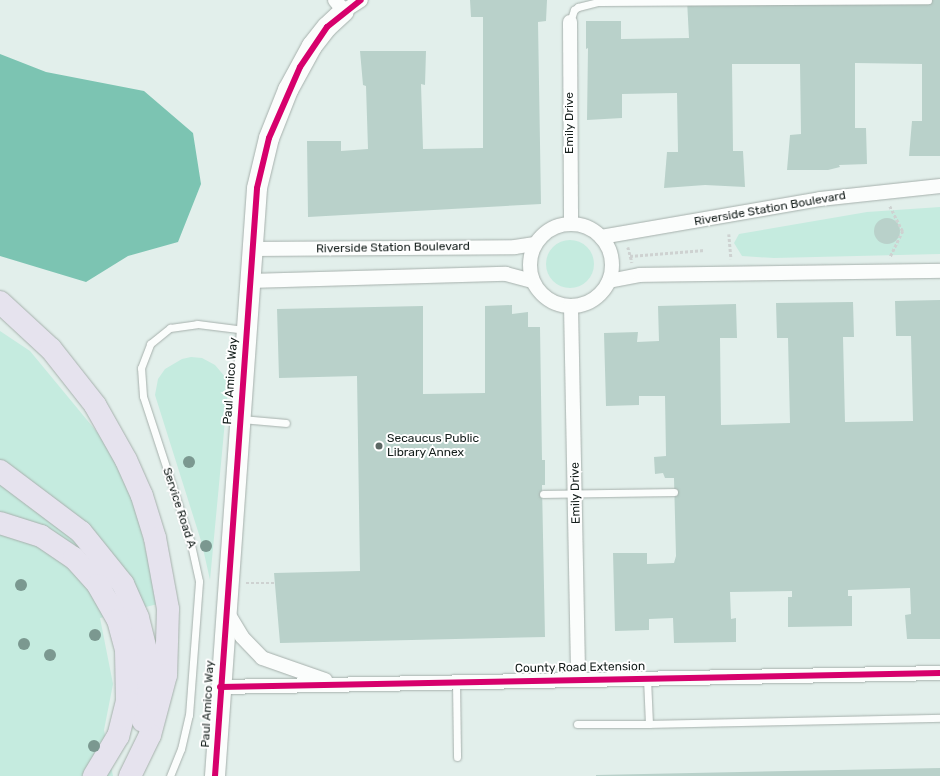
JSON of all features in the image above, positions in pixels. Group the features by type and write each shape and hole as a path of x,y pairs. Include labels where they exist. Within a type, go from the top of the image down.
{"highway":[{"path":"5,306 62,362 106,421 142,496 157,544 168,609 166,675 150,735 130,776"},
{"path":"0,471 82,532 112,568 136,612 147,655 147,695 140,731 118,776"},
{"path":"0,523 40,536 74,558 98,585 118,620 126,655 127,701 118,736 94,776"}],"street":[{"path":"339,6 361,0"},
{"name":"Paul Amico Way","path":"215,776 251,249 257,188 278,114 312,46 339,6"},
{"name":"Emily Drive","path":"570,22 571,224"},
{"name":"Riverside Station Boulevard","path":"601,237 835,197 940,186"},
{"path":"249,281 506,274 532,281 550,300 572,306 595,299 609,280 611,256 601,237 587,227 571,224 554,227 535,244 530,263 532,281"},
{"name":"Riverside Station Boulevard","path":"251,249 515,248 535,244"},
{"path":"609,280 640,275 940,271"},
{"name":"Emily Drive","path":"572,306 578,679"},
{"path":"226,609 242,637 262,658 335,683"},
{"name":"County Road Extension","path":"220,687 335,683 940,673"}],"lane":[{"path":"570,22 574,10 590,2 928,0"},
{"name":"Service Road A","path":"170,776 181,749 190,715 198,581 190,540 143,396 141,368 150,344 170,328 197,324 246,330"},
{"path":"240,418 286,423"},
{"path":"543,494 674,492"},
{"path":"648,678 649,724"},
{"path":"456,682 457,757"},
{"path":"577,724 940,718"}],"path":[{"path":"889,205 903,231 890,260"},
{"path":"729,234 731,259"},
{"path":"628,243 634,268"},
{"path":"630,256 705,250"},
{"path":"245,583 275,582"}],"shaded area":[{"path":"0,54 46,72 144,91 193,133 201,184 178,242 128,256 86,282 0,256"},
{"path":"940,207 940,254 774,258 742,256 734,243 739,234 867,212"},
{"path":"565,240 575,240 587,247 594,259 594,269 587,281 575,288 565,288 557,284 550,277 546,269 546,259 550,251 557,244"},
{"path":"0,331 30,351 106,443 135,504 158,604 100,618 113,684 104,730 113,776 0,776"},
{"path":"191,357 202,358 215,365 226,378 228,389 210,580 202,544 155,395 158,379 165,369 182,359"}],"building":[{"path":"470,0 547,0 546,21 538,22 541,204 308,217 307,141 341,141 341,151 368,149 366,86 363,85 360,51 426,51 425,85 421,84 423,149 483,148 483,17 471,17"},
{"path":"687,0 940,0 940,156 909,156 912,121 922,121 922,64 855,63 855,128 866,128 867,164 839,165 840,167 828,170 787,170 790,135 801,134 800,64 732,64 733,151 743,151 745,187 705,185 664,188 667,152 678,152 677,93 622,94 622,118 587,120 588,48 586,49 586,21 621,21 621,39 689,38"},
{"path":"887,218 896,222 900,231 896,240 887,244 878,240 874,231 878,222"},
{"path":"940,300 940,639 907,639 905,615 911,614 910,588 848,590 848,596 852,596 852,626 788,627 788,597 792,597 792,591 730,592 731,619 736,618 736,642 674,643 673,618 649,619 649,630 615,631 613,553 647,553 647,564 674,563 676,556 674,478 665,478 663,473 655,474 654,457 666,456 665,396 639,396 639,405 606,406 604,333 638,332 637,342 659,341 658,306 736,304 737,338 720,338 721,425 790,423 788,338 777,338 776,303 853,302 854,337 843,337 845,422 913,421 911,336 896,336 895,301"},
{"path":"512,305 512,314 528,312 528,327 540,327 542,460 545,460 545,485 542,485 545,637 280,643 274,573 360,571 357,376 279,378 277,309 423,306 423,394 485,393 485,306"},
{"path":"940,768 940,776 596,776 596,775"}],"cycle path":[{"path":"215,776 257,188 269,138 300,67 327,27 361,0"},
{"path":"220,687 940,673"}],"place":[{"name":"Secaucus Public Library Annex","path":"379,446"}]}
